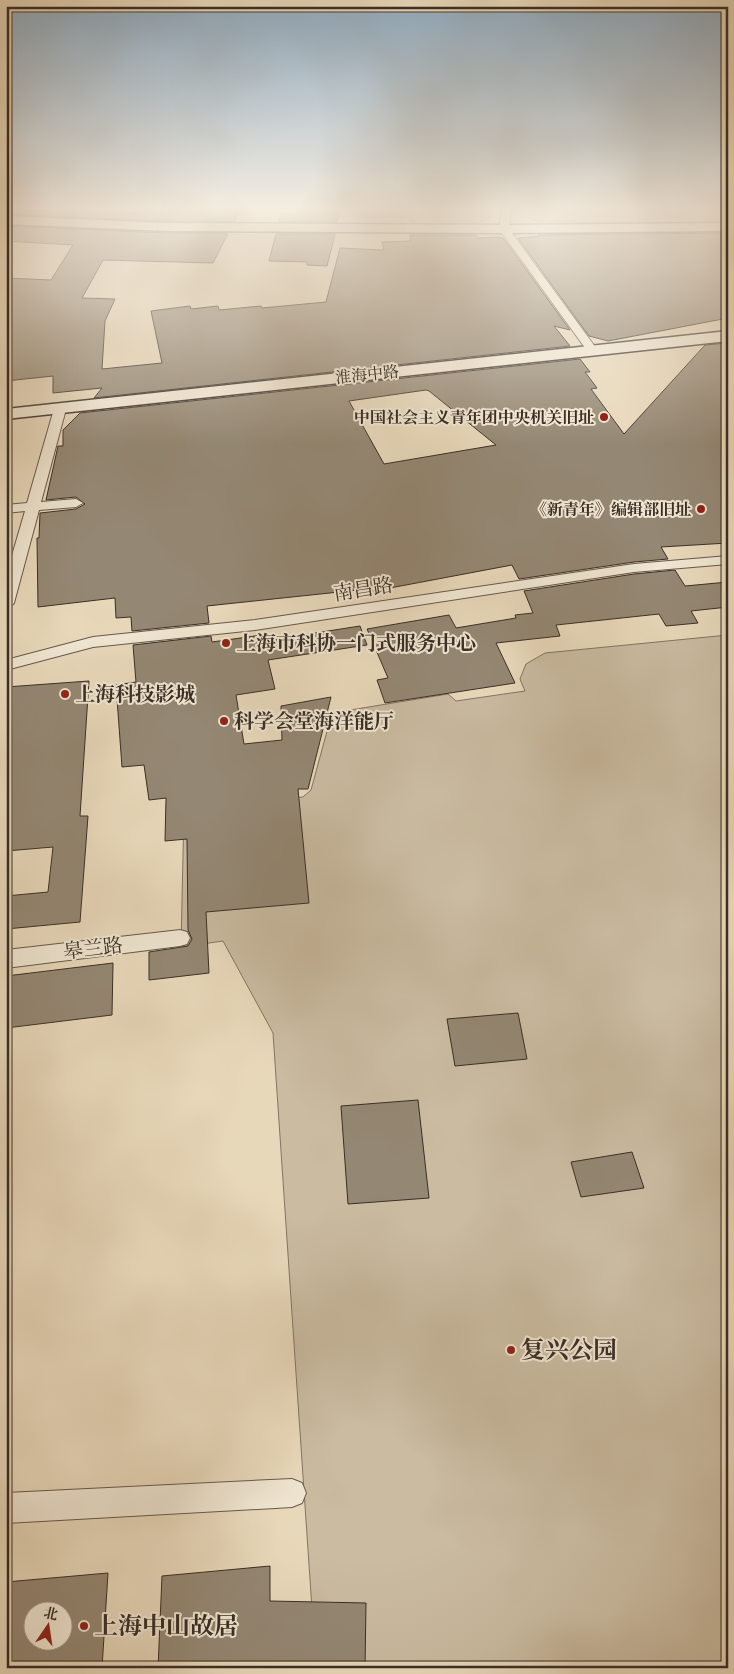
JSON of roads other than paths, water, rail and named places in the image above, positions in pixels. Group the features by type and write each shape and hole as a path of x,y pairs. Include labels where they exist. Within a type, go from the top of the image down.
{"street":[{"path":"546,287 592,350"},
{"name":"淮海中路","path":"6,414 728,336"},
{"path":"6,603 60,409"},
{"path":"6,509 76,503"},
{"name":"南昌路","path":"6,665 93,642 255,625 634,568 728,560"},
{"name":"皋兰路","path":"6,958 180,938"},
{"path":"6,1508 292,1493"}],"place":[{"name":"中国社会主义青年团中央机关旧址","path":"604,417"},
{"name":"《新青年》编辑部旧址","path":"701,509"},
{"name":"上海市科协一门式服务中心","path":"226,643"},
{"name":"上海科技影城","path":"65,694"},
{"name":"科学会堂海洋能厅","path":"224,721"},
{"name":"复兴公园","path":"511,1350"},
{"name":"上海中山故居","path":"84,1626"}]}
